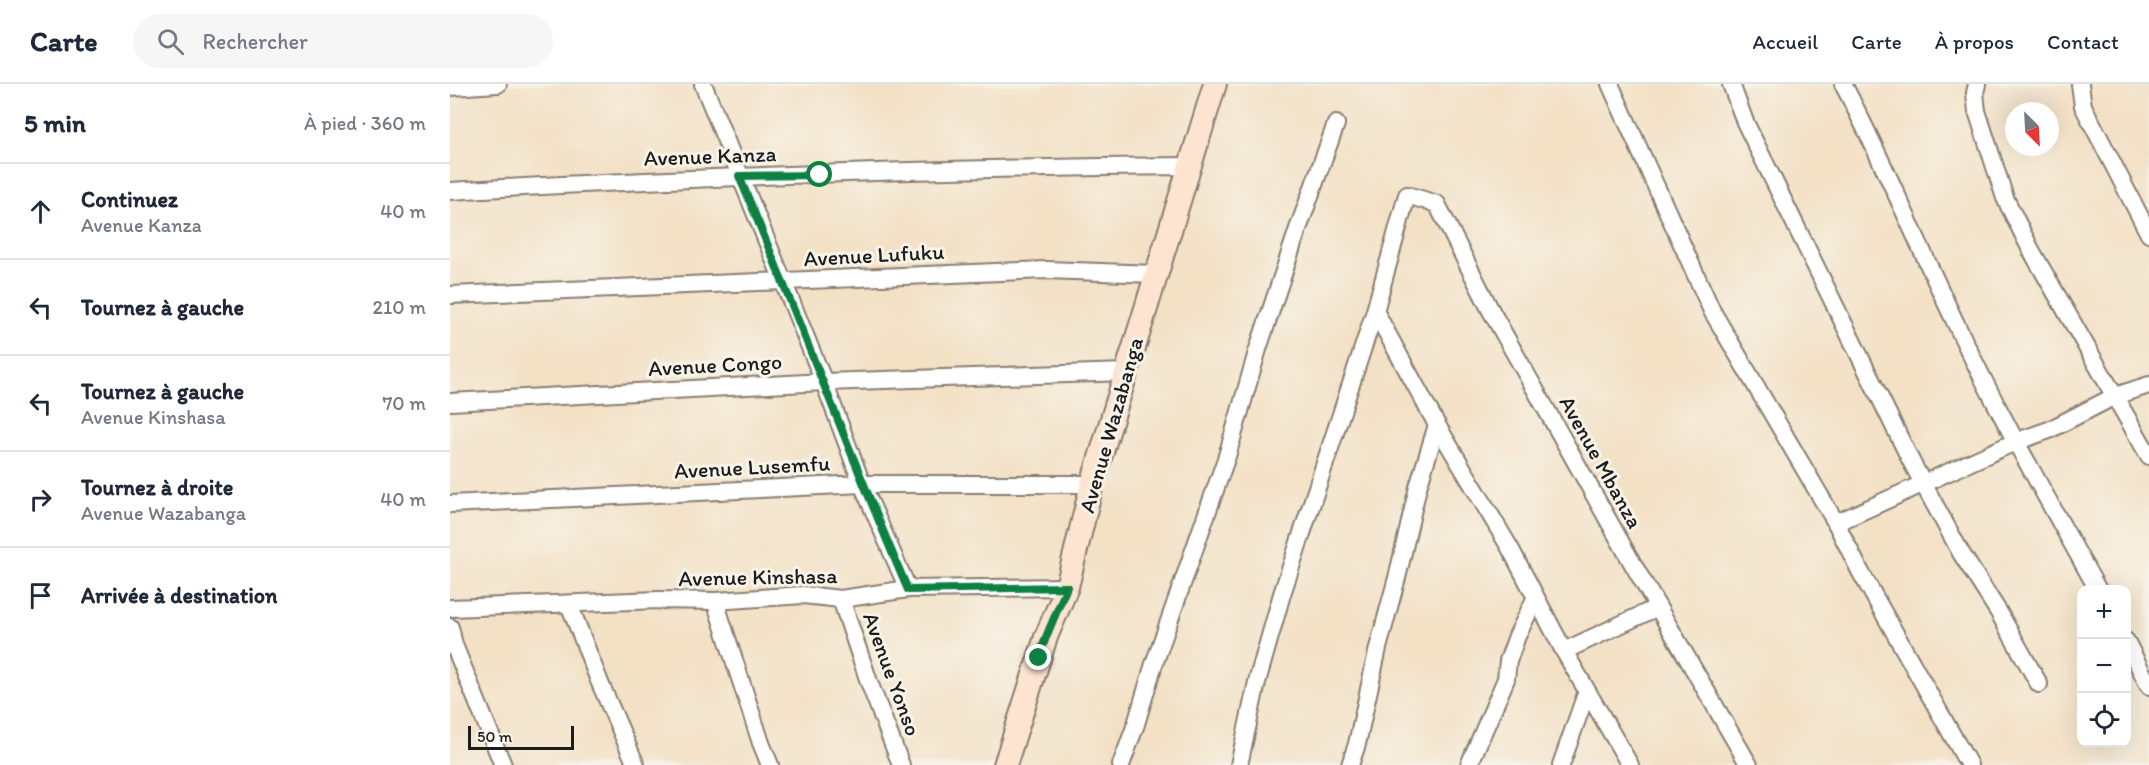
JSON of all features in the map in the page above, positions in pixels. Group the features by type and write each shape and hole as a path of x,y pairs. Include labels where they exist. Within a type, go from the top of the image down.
{"main road":[{"name":"Avenue Wazabanga","path":"1005,765 1046,637 1067,587 1092,484 1215,84"}],"street":[{"path":"450,87 498,84"},
{"path":"703,84 824,382 862,484 908,590"},
{"path":"1610,84 1712,311 1836,523 1860,571 1969,765"},
{"path":"1731,84 1745,122 1907,452 1961,553 1998,611 2039,684"},
{"path":"1977,84 1975,93 1977,111 2005,198 2031,250 2149,456"},
{"path":"2080,84 2083,106 2149,234"},
{"path":"1846,85 1958,328 2015,442 2095,585"},
{"path":"1121,765 1227,456 1265,327 1336,124"},
{"name":"Avenue Kanza","path":"450,191 739,176 840,175 999,168 1188,166"},
{"name":"Avenue Mbanza","path":"1375,311 1407,195 1437,204 1490,309 1749,765"},
{"name":"Avenue Lufuku","path":"450,295 1046,270 1155,274"},
{"path":"1375,311 1630,765"},
{"path":"1239,765 1257,682 1282,594 1375,311"},
{"name":"Avenue Congo","path":"450,402 824,382 1126,372"},
{"path":"1836,523 2015,442 2049,430 2115,396 2149,385"},
{"path":"1350,765 1357,744 1418,487 1437,425"},
{"name":"Avenue Lusemfu","path":"450,504 862,484 1092,484"},
{"name":"Avenue Kinshasa","path":"450,608 658,600 714,601 803,595 841,599 908,590 1067,587"},
{"name":"Avenue Yonso","path":"841,599 869,682 901,765"},
{"path":"1469,765 1506,679 1508,661 1517,636 1535,599"},
{"path":"714,601 770,765"},
{"path":"569,604 636,765"},
{"path":"1564,651 1658,607"},
{"path":"450,627 454,645 503,765"},
{"path":"2131,649 2149,686"},
{"path":"1561,765 1587,691"}],"route":[{"path":"820,175 739,176 824,382 862,484 908,590 1067,587 1039,658"}]}
